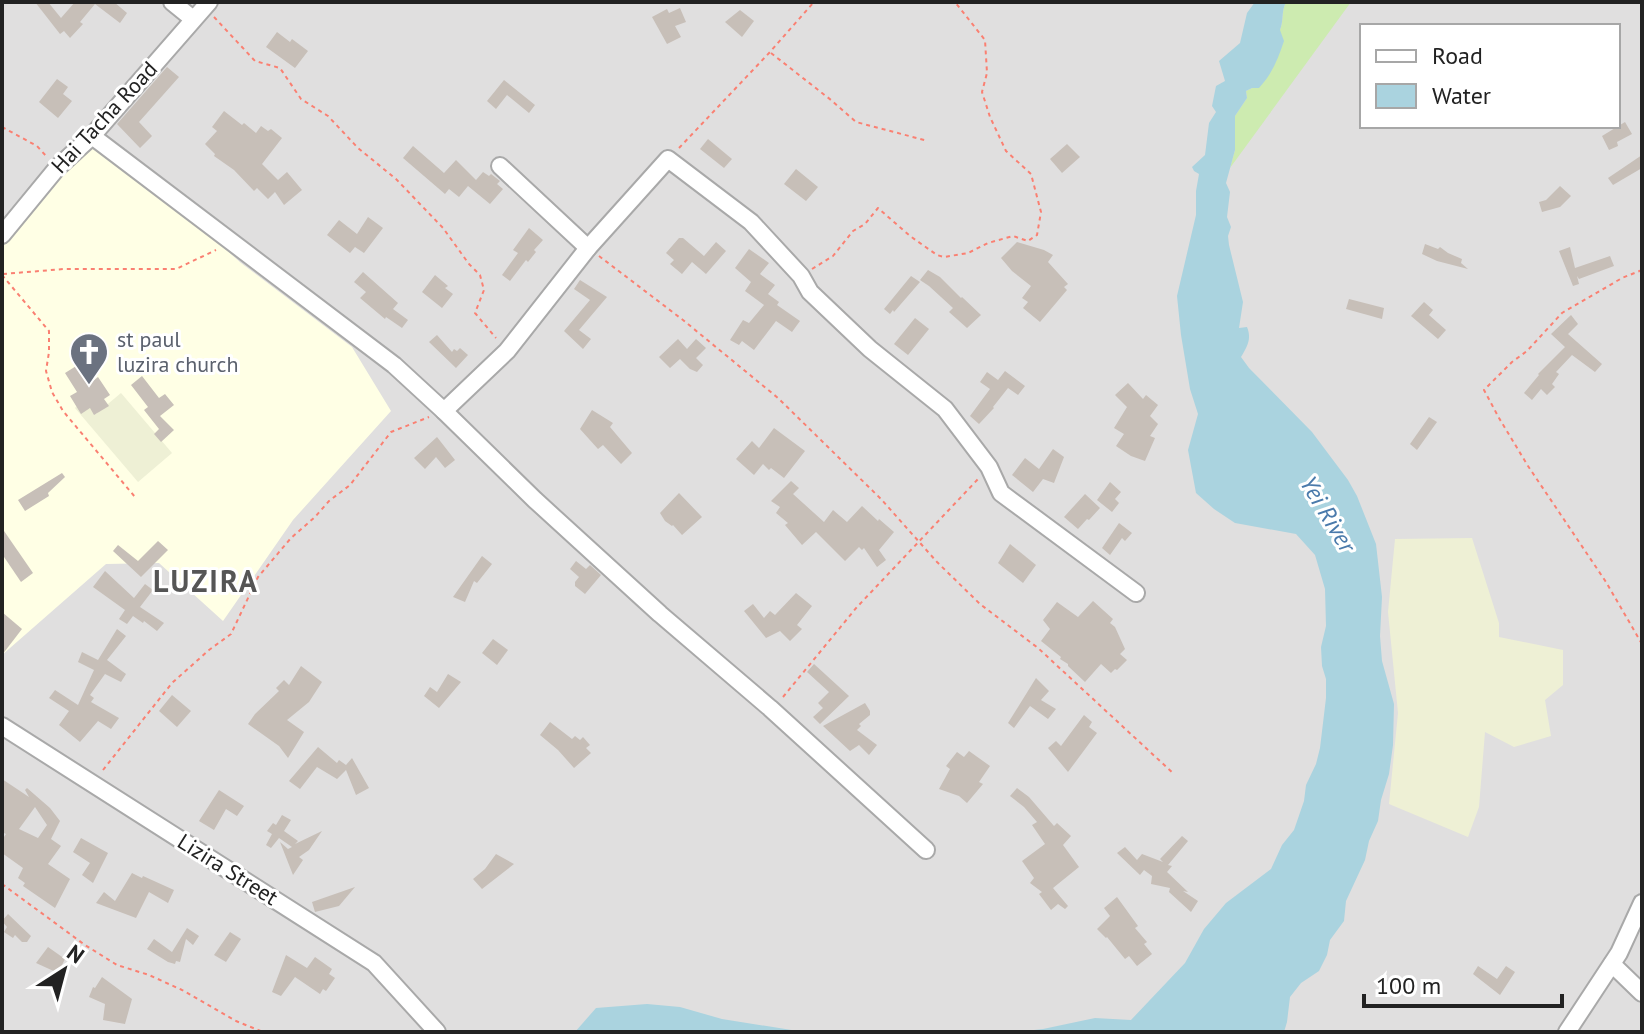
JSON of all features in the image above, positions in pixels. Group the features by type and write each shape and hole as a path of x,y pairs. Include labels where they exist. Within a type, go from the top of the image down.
{"street":[{"path":"172,2 202,9"},
{"name":"Hai Tacha Road","path":"2,235 57,168 92,136 202,9"},
{"path":"92,136 394,365 557,521 926,850"},
{"path":"444,411 507,351 588,248 668,159 751,222 801,276 810,292 870,349 945,409 989,467 1001,493 1136,593"},
{"path":"500,166 588,248"},
{"name":"Lizira Street","path":"2,726 374,963 437,1032"},
{"path":"1567,1032 1619,953 1642,903"},
{"path":"1612,964 1642,993"}],"path":[{"path":"668,159 814,2"},
{"path":"801,276 833,256 853,231 865,224 878,208 910,236 944,257 968,253 1013,236 1028,241 1037,235 1041,212 1031,174 1006,151 982,92 987,73 985,40 955,2"},
{"path":"202,9 255,61 280,68 301,99 328,116 443,228 480,275 484,290 475,313 507,351"},
{"path":"770,52 856,122 928,141"},
{"path":"2,127 37,146 57,168"},
{"path":"2,275 64,269 176,269 232,242"},
{"path":"588,248 778,398 881,499 937,562 980,604 1038,648 1174,774"},
{"path":"1642,270 1622,278 1562,313 1527,351 1484,390 1528,466 1606,582 1642,644"},
{"path":"2,275 49,331 46,371 52,392 63,411 135,497"},
{"path":"93,784 172,683 231,634 258,577 291,538 350,485 391,432 444,411"},
{"path":"770,708 786,695 857,607 989,467"},
{"path":"2,884 117,965 182,990 236,1021 263,1032"}],"shaded area":[{"path":"2,2 1642,2 1642,1032 2,1032"},
{"path":"95,140 167,197 241,263 352,347 391,411 293,520 223,621 159,563 106,564 2,655 2,248 48,188"},
{"path":"121,393 172,453 138,482 75,408 83,400 96,414"},
{"path":"1472,538 1499,623 1499,637 1563,650 1563,685 1545,700 1551,736 1514,747 1485,732 1479,807 1468,837 1389,804 1398,713 1388,612 1395,539"}],"green space":[{"path":"1286,2 1351,2 1230,168 1235,150 1235,116 1280,30"}],"water":[{"name":"Yei River","path":"1255,2 1286,2 1280,30 1284,41 1277,60 1259,88 1246,91 1247,98 1235,116 1235,150 1226,183 1230,192 1227,217 1231,227 1229,245 1243,302 1239,328 1247,327 1249,335 1241,357 1312,432 1348,480 1376,544 1382,597 1382,661 1394,704 1389,774 1365,860 1346,901 1344,921 1330,940 1319,971 1301,983 1290,997 1284,1032 1016,1032 1095,1018 1131,1020 1185,963 1204,929 1226,903 1271,869 1282,845 1294,830 1320,748 1326,698 1321,647 1326,626 1325,589 1315,555 1296,534 1235,523 1214,509 1196,493 1188,450 1198,414 1190,389 1177,296 1196,215 1199,174 1192,167 1205,155 1209,123 1216,112 1212,106 1216,86 1225,81 1219,61 1240,43 1247,13"},
{"path":"647,1004 680,1007 722,1019 804,1032 575,1032 596,1008"}],"building":[{"path":"35,2 48,2 61,18 75,2 114,2 127,13 120,23 95,4 70,38 64,31 60,34"},
{"path":"680,8 686,22 675,26 681,37 667,44 652,17 667,9 669,13"},
{"path":"740,10 754,21 742,37 725,22"},
{"path":"277,32 308,51 295,68 266,47"},
{"path":"167,67 179,77 139,122 152,136 140,148 117,124"},
{"path":"57,79 68,87 63,94 72,101 58,118 39,102"},
{"path":"504,80 535,105 529,113 507,95 496,109 487,101"},
{"path":"224,111 256,133 261,126 282,138 262,164 278,180 287,172 302,190 284,205 275,192 268,199 257,188 254,191 234,170 214,156 205,144 217,131 212,127"},
{"path":"1625,122 1632,134 1609,150 1602,136 1620,128"},
{"path":"708,139 732,159 724,168 700,149"},
{"path":"1067,144 1080,157 1062,173 1050,159"},
{"path":"413,146 444,173 456,160 476,180 483,172 489,176 491,174 500,181 497,184 503,189 490,204 468,186 459,197 449,189 445,194 403,158"},
{"path":"1642,155 1642,168 1613,185 1608,178"},
{"path":"796,169 818,187 806,201 784,184"},
{"path":"1560,186 1571,196 1560,207 1542,212 1539,202 1546,200"},
{"path":"368,217 383,228 364,253 355,247 350,253 327,235 339,220 357,234"},
{"path":"529,228 543,240 510,281 502,275 518,253 513,250"},
{"path":"679,238 704,256 716,242 726,251 706,274 692,262 682,274 670,264 674,260 666,253"},
{"path":"1017,242 1053,255 1048,262 1068,284 1064,287 1067,290 1040,322 1023,308 1028,302 1022,298 1031,286 1001,258"},
{"path":"1425,244 1440,247 1462,259 1461,263 1468,269 1422,254"},
{"path":"1570,247 1575,268 1610,256 1614,266 1579,279 1577,276 1579,284 1573,286 1559,251"},
{"path":"749,249 769,263 760,274 775,285 768,294 779,302 777,305 800,321 792,332 776,321 754,350 742,341 739,345 730,340 743,320 749,323 764,305 745,291 751,282 735,268"},
{"path":"928,270 940,277 981,315 967,328 949,312 953,308 920,280"},
{"path":"363,272 398,303 393,309 408,320 402,328 385,319 360,298 366,292 354,282"},
{"path":"435,275 453,294 442,308 422,292"},
{"path":"911,276 920,282 890,314 884,309"},
{"path":"580,280 607,297 579,330 591,339 583,349 564,331 590,300 574,289"},
{"path":"1349,299 1384,308 1382,319 1346,309"},
{"path":"1424,302 1433,310 1429,315 1446,330 1438,339 1411,316"},
{"path":"1571,315 1578,324 1568,334 1602,364 1595,372 1572,355 1556,372 1559,374 1552,384 1555,387 1547,395 1541,389 1532,400 1524,393 1565,347 1551,334"},
{"path":"915,318 929,329 908,355 894,344"},
{"path":"437,335 452,352 460,348 468,355 456,368 429,342"},
{"path":"678,339 687,349 696,339 706,348 696,358 703,365 697,372 680,359 670,368 659,357"},
{"name":"st paul luzira church","path":"81,363 93,381 98,377 110,395 104,399 109,406 94,415 90,408 81,414 70,396 77,392 65,373"},
{"path":"1005,371 1025,386 1018,395 1008,388 979,424 970,416 990,389 980,382 987,372 998,380"},
{"path":"142,376 159,398 165,394 174,405 160,416 174,430 161,442 154,434 159,429 144,410 148,407 131,385"},
{"path":"1128,383 1143,399 1146,395 1158,405 1150,416 1158,424 1150,436 1155,438 1145,461 1116,446 1124,434 1114,428 1127,407 1115,395"},
{"path":"592,410 613,423 610,427 632,453 621,464 603,445 598,449 580,429"},
{"path":"1429,417 1437,422 1417,450 1410,444"},
{"path":"774,428 805,451 784,478 763,464 754,475 736,459 752,441 759,448"},
{"path":"437,437 455,460 445,468 436,457 425,469 414,458"},
{"path":"1053,449 1064,457 1054,483 1043,479 1033,492 1012,475 1025,458 1039,469"},
{"path":"62,473 65,477 48,493 49,496 25,511 18,500"},
{"path":"791,481 799,488 793,494 824,522 833,510 847,522 862,506 879,519 894,532 879,550 886,560 877,567 864,548 859,547 845,561 816,532 802,545 785,525 788,523 776,513 780,507 771,501"},
{"path":"1110,482 1121,492 1115,499 1119,503 1112,512 1097,500"},
{"path":"679,493 702,517 682,535 660,513"},
{"path":"1085,494 1100,508 1078,529 1064,517"},
{"path":"1119,523 1132,533 1125,541 1122,538 1110,555 1102,548"},
{"path":"2,528 33,573 21,582 2,554"},
{"path":"158,541 168,550 141,577 113,551 118,545 138,561"},
{"path":"1010,544 1036,565 1023,583 998,563"},
{"path":"482,556 492,564 477,583 474,581 465,602 453,597"},
{"path":"576,561 586,569 590,565 601,575 585,594 575,586 579,577 570,569"},
{"path":"105,571 134,598 145,584 153,590 140,607 164,623 157,631 133,616 127,624 119,619 125,610 93,587"},
{"path":"796,593 812,606 797,625 802,629 790,641 780,631 766,638 744,611 753,604 764,618 770,611 775,615"},
{"path":"1093,601 1113,619 1110,623 1125,649 1120,654 1127,660 1111,673 1101,664 1085,682 1041,641 1050,629 1043,620 1057,602 1078,617"},
{"path":"2,612 22,629 2,655"},
{"path":"117,629 126,636 107,660 126,674 121,682 105,674 90,695 94,698 91,702 119,718 111,729 98,721 80,742 59,725 69,711 49,698 55,690 78,705 94,670 78,662 82,652 98,660"},
{"path":"493,639 508,650 497,665 482,653"},
{"path":"814,664 849,696 820,724 813,717 823,708 818,703 829,692 807,672"},
{"path":"301,666 322,682 309,702 287,720 304,732 288,758 279,746 248,724 279,691 276,688 284,680 289,685"},
{"path":"448,674 461,682 439,708 424,696 430,687 437,692"},
{"path":"1036,678 1049,691 1041,700 1056,709 1048,719 1030,706 1014,728 1008,723"},
{"path":"172,695 191,711 177,727 159,711"},
{"path":"865,703 870,715 859,724 861,726 857,730 877,745 869,755 859,745 850,751 823,726"},
{"path":"1084,715 1092,722 1089,727 1097,733 1068,772 1048,748 1056,741 1061,746"},
{"path":"550,722 572,739 575,736 580,740 583,737 590,745 586,748 591,753 574,768 540,735"},
{"path":"318,747 337,763 339,760 346,765 352,758 369,788 356,795 346,770 337,779 317,767 300,789 289,781"},
{"path":"969,751 990,766 979,782 983,784 967,803 959,796 939,789 950,769 946,766 957,752 964,757"},
{"path":"2,779 29,797 27,788 60,821 51,839 61,846 48,864 70,879 55,908 23,886 25,883 18,878 23,868 2,853 2,840 6,834 2,832","holes":["35,807 47,825 38,838 19,829"]},
{"path":"1017,788 1054,826 1057,823 1071,836 1063,845 1079,867 1053,888 1068,906 1065,909 1058,904 1051,910 1039,894 1042,892 1030,883 1034,878 1022,861 1045,844 1032,825 1037,822 1010,796"},
{"path":"219,790 244,806 237,816 226,809 214,830 199,821"},
{"path":"282,815 291,820 284,831 298,841 295,844 322,831 309,850 299,857 303,860 293,875 280,842 288,849 292,847 279,838 271,848 266,845 272,834 267,831 273,823 276,825"},
{"path":"1182,836 1188,841 1168,865 1172,866 1167,872 1188,892 1183,891 1198,901 1191,912 1169,892 1170,888 1151,884 1152,876 1144,870 1140,875 1117,853 1125,847 1137,860 1142,854 1163,862 1160,859"},
{"path":"81,838 108,853 93,883 82,875 90,863 73,852"},
{"path":"496,854 514,864 482,889 473,879"},
{"path":"132,873 174,890 168,903 149,892 136,918 96,903 104,892 115,901"},
{"path":"355,887 339,906 315,912 312,902"},
{"path":"1117,897 1138,926 1135,928 1152,954 1137,966 1129,956 1125,959 1097,929 1110,916 1104,908"},
{"path":"8,914 31,936 27,942 4,932 7,927 2,921"},
{"path":"187,928 199,936 193,945 186,939 180,962 168,962 147,949 154,939 172,952"},
{"path":"230,932 241,939 226,962 214,955"},
{"path":"48,947 65,959 58,973 36,963"},
{"path":"286,955 307,968 315,957 332,969 329,974 335,978 320,994 295,977 281,996 272,992"},
{"path":"1478,966 1497,979 1506,966 1515,972 1500,995 1473,974"},
{"path":"102,977 132,999 125,1024 103,1020 105,1004 89,997"}],"place":[{"name":"st paul luzira church","path":"89,386"}],"district":[{"name":"LUZIRA","path":"206,580"}]}
